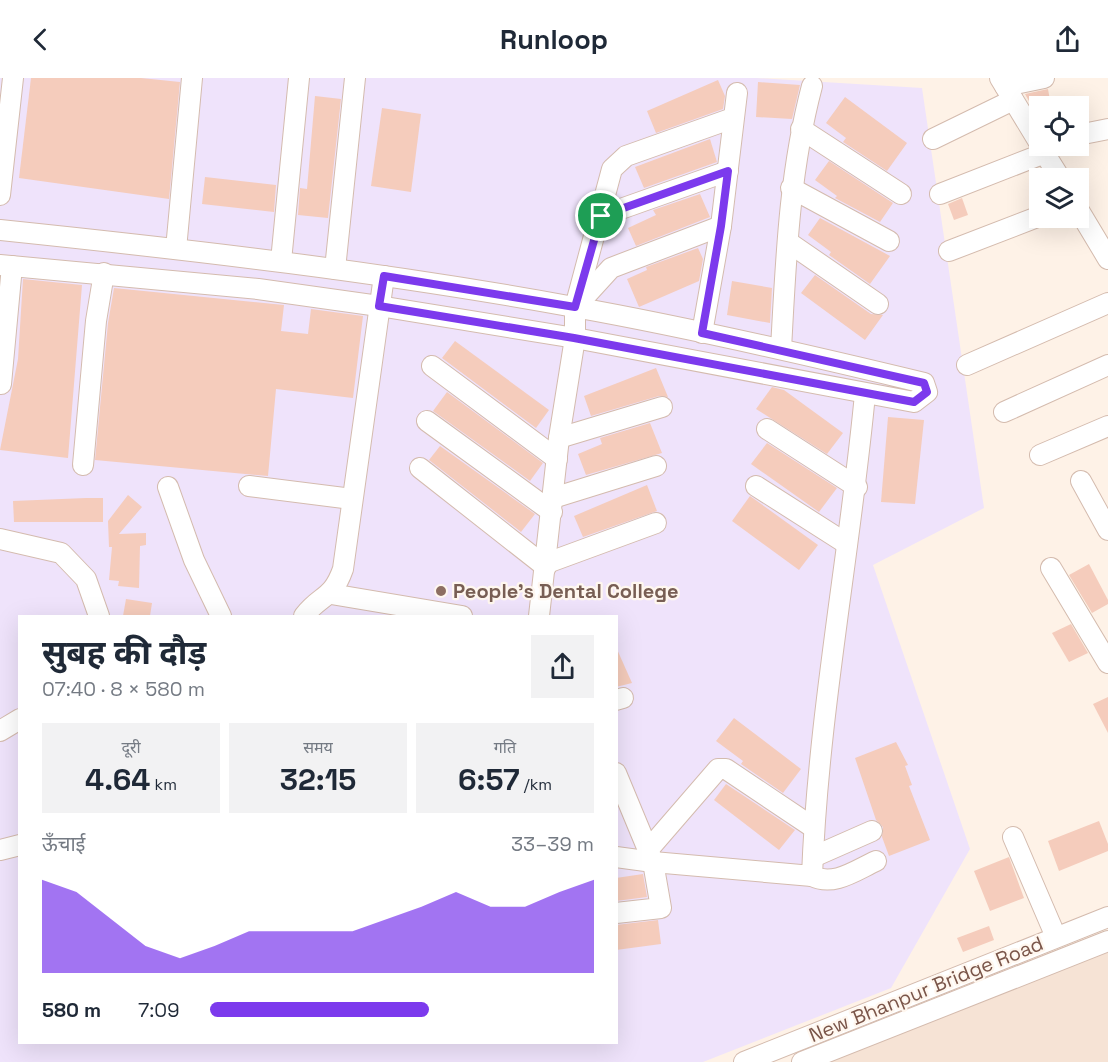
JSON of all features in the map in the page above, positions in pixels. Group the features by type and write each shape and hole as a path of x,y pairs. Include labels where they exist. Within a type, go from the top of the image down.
{"street":[{"path":"0,195 13,78"},
{"path":"176,249 192,78"},
{"path":"281,261 299,78"},
{"path":"335,269 355,78"},
{"path":"933,139 1006,88 1044,78"},
{"path":"781,349 791,188 801,129 812,86"},
{"path":"1006,88 1029,126"},
{"path":"702,333 721,226 737,93"},
{"path":"539,615 559,438 574,338 575,307 612,169 626,156 733,118"},
{"path":"801,129 901,194"},
{"path":"1089,133 1108,129"},
{"path":"940,194 1029,152"},
{"path":"601,216 728,171"},
{"path":"791,188 889,241"},
{"path":"949,251 1029,220"},
{"path":"575,307 611,268 721,226"},
{"path":"1089,227 1108,259"},
{"path":"0,230 281,261 575,307 781,349 924,383 927,392 914,402 574,338 379,306 104,273 6,265 1,384"},
{"path":"40,268 43,234"},
{"path":"788,242 878,304"},
{"path":"202,284 205,253"},
{"path":"83,465 96,321 104,273"},
{"path":"305,615 315,604 331,594 343,569 384,276"},
{"path":"967,365 1108,303"},
{"path":"1004,412 1108,365"},
{"path":"432,366 557,459"},
{"path":"865,394 857,487 846,544 814,828 813,867 821,880 835,880 876,861"},
{"path":"559,438 662,407"},
{"path":"426,421 553,505"},
{"path":"1040,454 1108,426"},
{"path":"767,429 857,487"},
{"path":"553,505 656,466"},
{"path":"420,468 546,565"},
{"path":"1081,481 1108,530"},
{"path":"249,486 352,499"},
{"path":"756,486 846,544"},
{"path":"168,487 194,560 221,615"},
{"path":"546,565 656,523"},
{"path":"0,539 61,554 86,579 99,615"},
{"path":"1051,568 1106,656"},
{"path":"331,594 391,611 448,615"},
{"path":"0,731 18,720"},
{"path":"650,856 718,769 726,769 814,828"},
{"path":"618,778 650,856 661,908 618,913"},
{"path":"618,856 650,856 813,867 872,831"},
{"path":"1013,837 1056,937"},
{"path":"0,850 18,846"},
{"name":"New Bhanpur Bridge Road","path":"744,1062 1108,917"},
{"name":"New Bhanpur Bridge Road","path":"802,1062 1108,941"}],"shaded area":[{"name":"People's Dental College","path":"0,78 756,78 922,88 984,508 873,565 970,849 891,988 703,1062 0,1062"},
{"path":"1108,939 1108,1062 801,1062"}],"building":[{"path":"31,78 141,78 180,82 169,199 19,178"},
{"path":"718,80 725,96 723,109 656,133 647,111"},
{"path":"758,82 800,85 792,119 756,117"},
{"path":"1048,89 1049,96 1029,96 1029,101 1025,94"},
{"path":"315,96 341,99 328,218 298,215 300,188 307,189"},
{"path":"845,97 907,143 887,171 843,142 846,138 826,123"},
{"path":"382,108 421,114 411,192 371,186"},
{"path":"710,139 717,162 644,188 635,167"},
{"path":"829,161 893,203 880,222 835,198 837,196 815,180"},
{"path":"205,177 276,185 274,212 202,204"},
{"path":"700,194 710,217 636,246 628,228 656,215 653,210"},
{"path":"962,198 968,215 954,220 948,204"},
{"path":"820,218 890,256 870,284 829,255 831,252 808,235"},
{"path":"698,248 703,259 699,281 639,307 627,279 647,270 646,267"},
{"path":"815,275 871,314 883,315 865,340 801,293"},
{"path":"23,279 82,285 68,458 0,450 18,359"},
{"path":"732,281 772,288 770,323 727,315"},
{"path":"114,288 284,305 281,331 308,334 311,309 363,316 353,398 276,389 268,476 95,460 108,323"},
{"path":"455,341 549,410 536,428 442,358"},
{"path":"656,368 668,397 659,396 591,416 584,396"},
{"path":"772,387 784,390 843,433 827,454 756,409"},
{"path":"447,392 543,463 530,481 433,411"},
{"path":"888,417 924,420 915,504 881,502"},
{"path":"650,423 662,453 586,475 578,454 602,444 600,438"},
{"path":"767,443 837,488 819,512 751,464"},
{"path":"440,446 535,514 521,532 429,460"},
{"path":"647,485 657,511 583,537 574,516"},
{"path":"128,495 142,507 119,534 146,533 146,545 140,546 139,588 118,586 119,581 109,580 112,547 109,547 108,521"},
{"path":"750,496 818,545 799,570 732,521"},
{"path":"103,498 103,522 14,522 13,501"},
{"path":"1089,564 1108,600 1108,604 1092,613 1069,575"},
{"path":"126,599 152,603 150,615 123,615"},
{"path":"1071,624 1088,653 1069,662 1052,633"},
{"path":"618,652 632,683 618,686"},
{"path":"1108,697 1108,733 1093,704"},
{"path":"734,718 801,769 783,793 741,764 743,761 716,741"},
{"path":"896,742 908,765 905,766 912,785 909,786 930,840 889,856 882,837 883,827 876,820 855,758"},
{"path":"726,784 795,830 779,850 714,800"},
{"path":"1099,821 1108,844 1108,851 1059,871 1048,841"},
{"path":"1009,857 1024,898 990,911 974,871"},
{"path":"643,874 647,897 618,901 618,878"},
{"path":"658,920 661,944 618,950 618,925"},
{"path":"989,926 994,940 963,952 957,938"}],"place":[{"name":"People's Dental College","path":"441,591"}],"route":[{"path":"728,171 721,226 702,333 924,383 927,392 914,402 574,338 379,306 384,276 575,307 601,216 728,171"}]}
